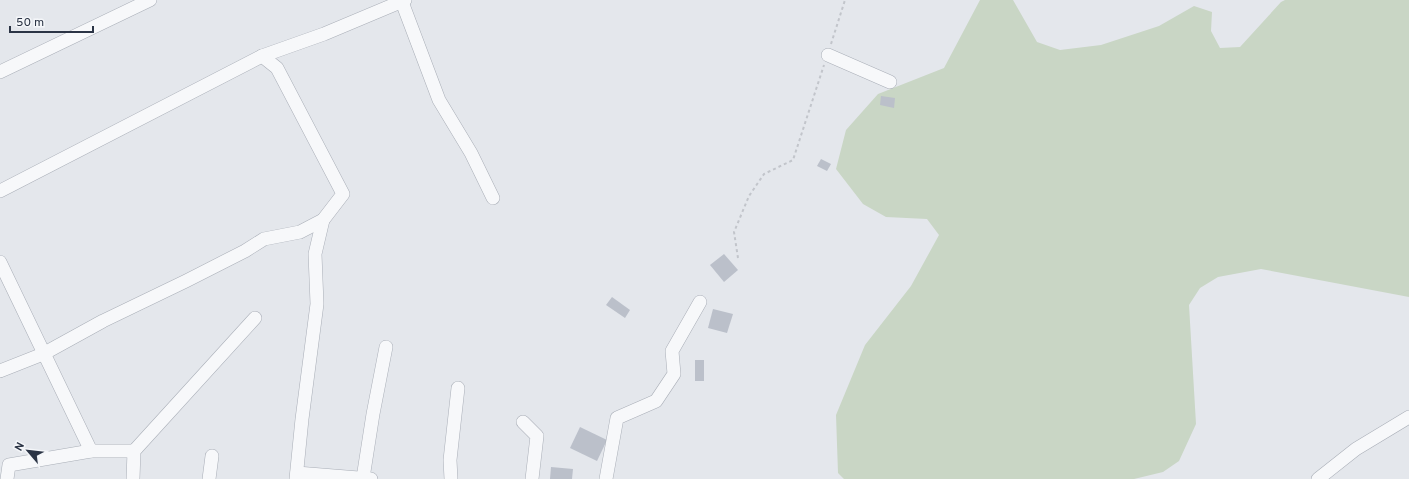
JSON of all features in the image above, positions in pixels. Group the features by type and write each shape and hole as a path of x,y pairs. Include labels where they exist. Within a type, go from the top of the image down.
{"street":[{"path":"0,72 150,0"},
{"path":"0,191 262,56 324,34 404,1 440,100 472,153 493,198"},
{"path":"828,55 890,82"},
{"path":"262,56 277,68 343,194 323,220 315,254 316,304 296,476 369,479 373,414 386,347"},
{"path":"0,371 43,354 103,321 245,251 264,239 300,232 323,220"},
{"path":"0,262 91,451"},
{"path":"606,479 617,418 656,401 674,374 672,351 700,302"},
{"path":"133,479 134,451 255,318"},
{"path":"451,479 450,460 458,388"},
{"path":"1318,479 1356,449 1409,417"},
{"path":"523,422 537,436 532,479"},
{"path":"7,479 4,466 91,451 134,451"},
{"path":"209,479 212,456"}],"path":[{"path":"738,258 734,232 749,196 764,174 793,160 846,0"}],"green space":[{"path":"980,0 1013,0 1037,42 1060,50 1101,45 1159,26 1194,6 1212,12 1211,31 1220,48 1240,47 1281,2 1285,0 1409,0 1409,297 1261,269 1218,277 1200,288 1189,305 1196,424 1179,461 1163,472 1134,479 844,479 838,473 836,415 865,345 911,286 939,235 927,219 886,217 863,204 836,169 846,130 878,94 944,68"}],"building":[{"path":"881,96 895,98 894,108 880,105"},
{"path":"821,159 831,164 827,171 817,166"},
{"path":"724,254 738,270 724,282 710,265"},
{"path":"612,297 630,310 625,318 606,305"},
{"path":"713,309 733,314 727,333 708,328"},
{"path":"695,360 704,360 704,381 695,381"},
{"path":"580,427 607,440 597,461 570,448"},
{"path":"551,467 573,469 572,479 550,479"}]}
